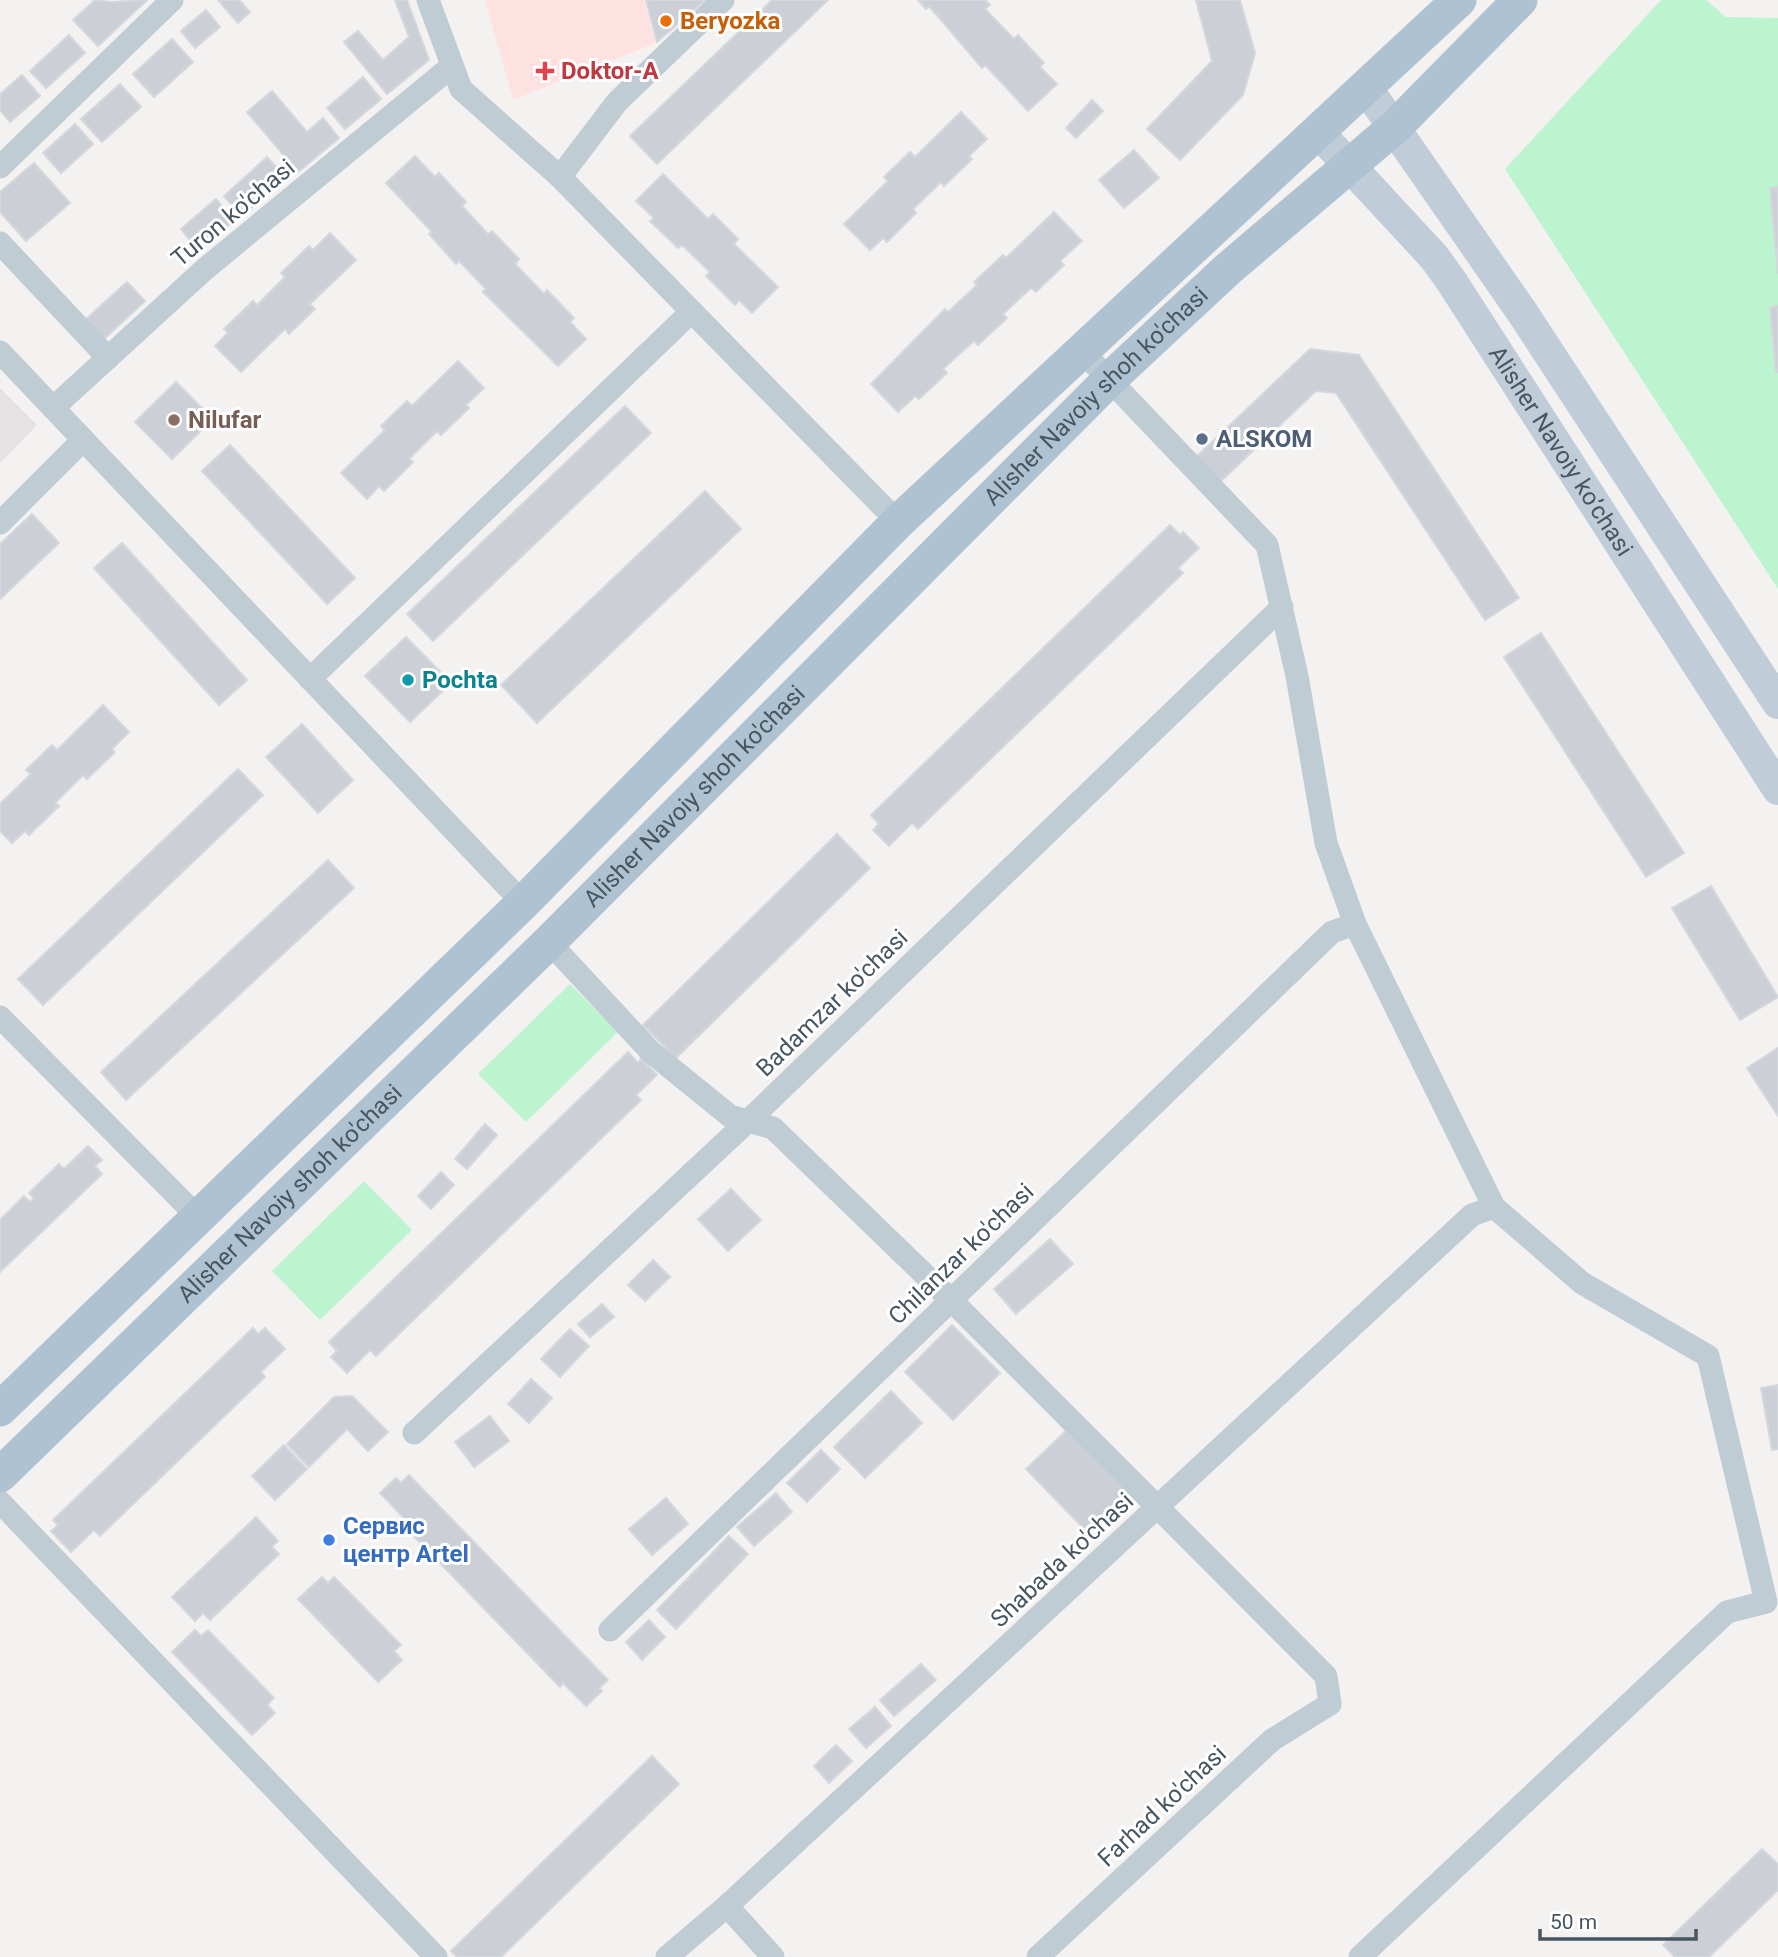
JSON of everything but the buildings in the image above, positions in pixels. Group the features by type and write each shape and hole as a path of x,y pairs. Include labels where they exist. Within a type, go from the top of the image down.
{"main road":[{"name":"Alisher Navoiy shoh ko'chasi","path":"0,1409 523,903 898,522 1081,350 1367,89 1459,0"},
{"name":"Alisher Navoiy shoh ko'chasi","path":"0,1475 549,942 1111,378 1228,269 1396,126 1520,0"},
{"name":"Alisher Navoiy ko’chasi","path":"1367,89 1396,126 1778,703"},
{"name":"Alisher Navoiy ko’chasi","path":"1319,133 1434,257 1452,282 1778,789"},
{"path":"1624,553 1663,526"}],"street":[{"path":"0,167 172,0"},
{"path":"428,0 461,89 560,177 690,313 898,522"},
{"path":"560,177 617,102 723,0"},
{"name":"Turon ko'chasi","path":"53,408 205,269 452,66"},
{"path":"0,243 108,358"},
{"path":"310,679 690,313"},
{"path":"1081,350 1111,378 1268,545 1297,676 1326,843 1355,924 1494,1207 1582,1283 1708,1356 1766,1602 1727,1612 1360,1957"},
{"path":"0,352 523,903"},
{"path":"0,523 83,440"},
{"name":"Badamzar ko'chasi","path":"414,1433 748,1121 1282,607"},
{"name":"Chilanzar ko'chasi","path":"610,1630 1332,932 1355,924"},
{"path":"549,942 651,1052 730,1116 774,1128 951,1300 1157,1507"},
{"path":"0,1017 197,1216"},
{"name":"Shabada ko'chasi","path":"667,1957 727,1906 1472,1214 1494,1207"},
{"path":"0,1502 436,1957"},
{"name":"Farhad ko'chasi","path":"1038,1957 1272,1740 1330,1704 1326,1676 1157,1507"},
{"path":"727,1906 773,1957"}],"shaded area":[{"name":"Doktor-A","path":"485,0 644,0 656,43 513,100"},
{"path":"0,388 37,425 0,463"}],"green space":[{"path":"1661,0 1706,0 1726,17 1778,18 1778,589 1505,169"},
{"path":"570,984 618,1032 526,1122 478,1074"},
{"path":"364,1181 412,1230 320,1320 272,1271"}],"place":[{"name":"Beryozka","path":"666,21"},
{"name":"Doktor-A","path":"545,71"},
{"name":"Nilufar","path":"174,420"},
{"name":"ALSKOM","path":"1202,439"},
{"name":"Pochta","path":"408,680"},
{"name":"Сервис центр Artel","path":"329,1540"}]}
